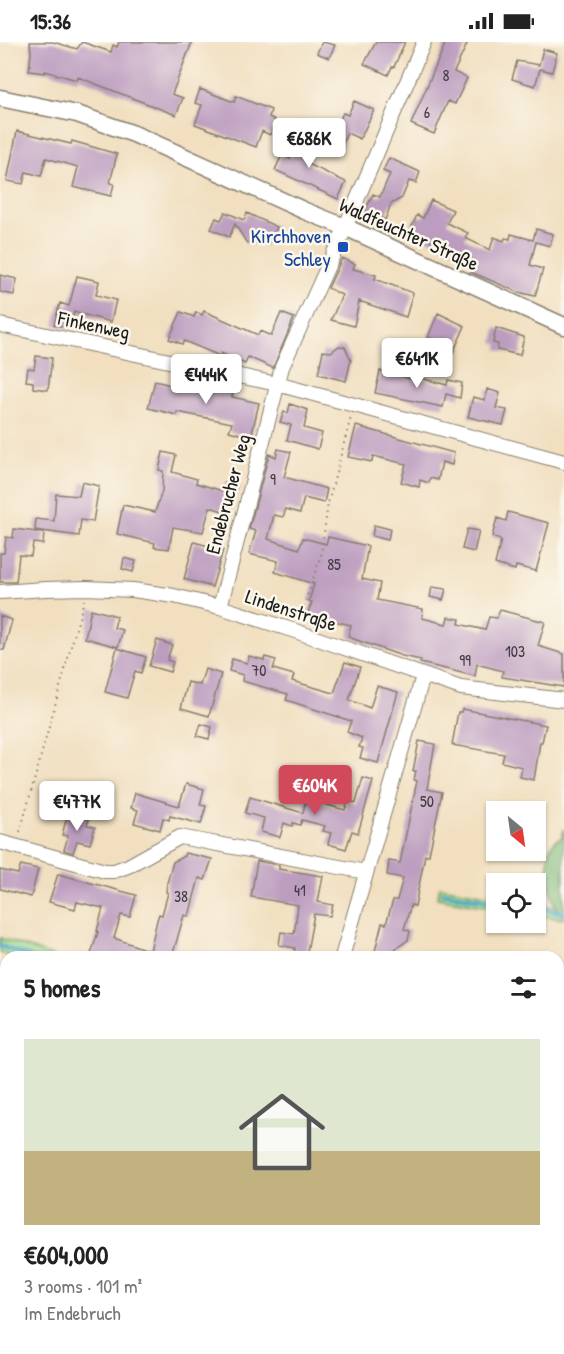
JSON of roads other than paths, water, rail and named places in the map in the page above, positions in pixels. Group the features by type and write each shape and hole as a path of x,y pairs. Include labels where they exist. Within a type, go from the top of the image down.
{"street":[{"name":"Endebrucher Weg","path":"220,607 282,367 424,42"},
{"name":"Waldfeuchter Straße","path":"0,98 77,114 134,134 305,211 345,226 564,326"},
{"name":"Finkenweg","path":"0,325 277,384 564,462"},
{"name":"Lindenstraße","path":"0,592 87,588 133,590 174,596 220,607 295,631 461,688 564,700"},
{"path":"344,951 423,676"},
{"path":"0,842 97,870 114,871 128,866 180,837 366,872"},
{"path":"0,853 17,846"}],"waterway":[{"path":"443,893 486,900"},
{"path":"546,910 564,913"},
{"path":"0,946 14,951"}],"place":[{"name":"Kirchhoven Schley","path":"343,247"}]}
